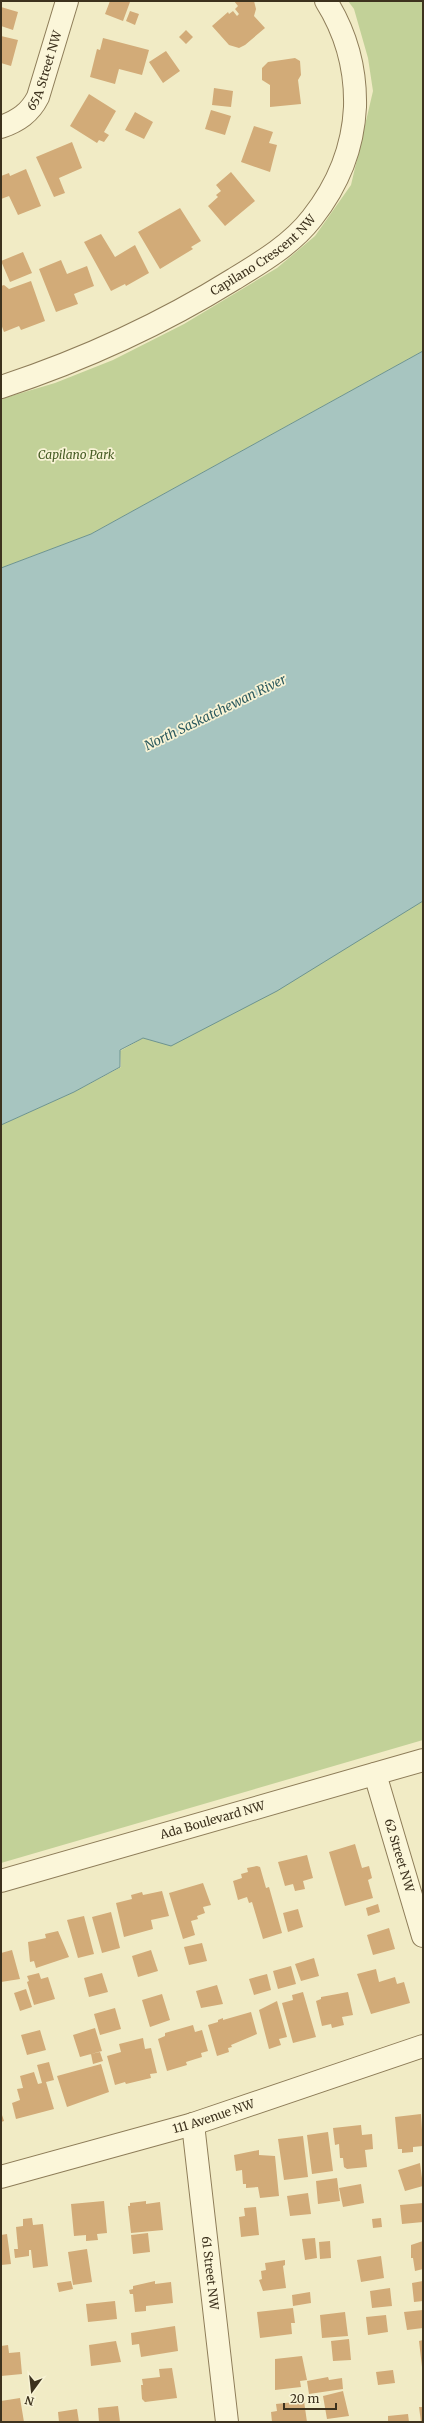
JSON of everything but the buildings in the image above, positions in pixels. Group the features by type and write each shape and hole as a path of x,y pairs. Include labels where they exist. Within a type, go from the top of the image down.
{"street":[{"name":"65A Street NW","path":"2,126 20,118 34,106 67,1"},
{"name":"Capilano Crescent NW","path":"1,387 87,356 164,320 210,294 266,259 297,234 312,219 335,183 344,165 349,149 354,114 352,62 341,30 326,1"},
{"name":"Ada Boulevard NW","path":"1,1881 423,1760"},
{"name":"62 Street NW","path":"375,1774 423,1936"},
{"name":"111 Avenue NW","path":"1,2177 193,2124 423,2046"},
{"name":"61 Street NW","path":"193,2124 227,2422"}],"green space":[{"name":"Capilano Park","path":"348,1 423,1 423,351 91,534 1,568 1,399 55,383 113,360 184,324 277,268 315,236 351,185 373,91 368,58 354,9"},
{"path":"423,901 423,1740 1,1863 1,1125 74,1092 121,1067 120,1051 143,1038 170,1045"}],"water":[{"name":"North Saskatchewan River","path":"423,351 423,901 277,991 171,1046 143,1038 120,1050 120,1067 74,1092 1,1125 1,568 91,534"}]}
